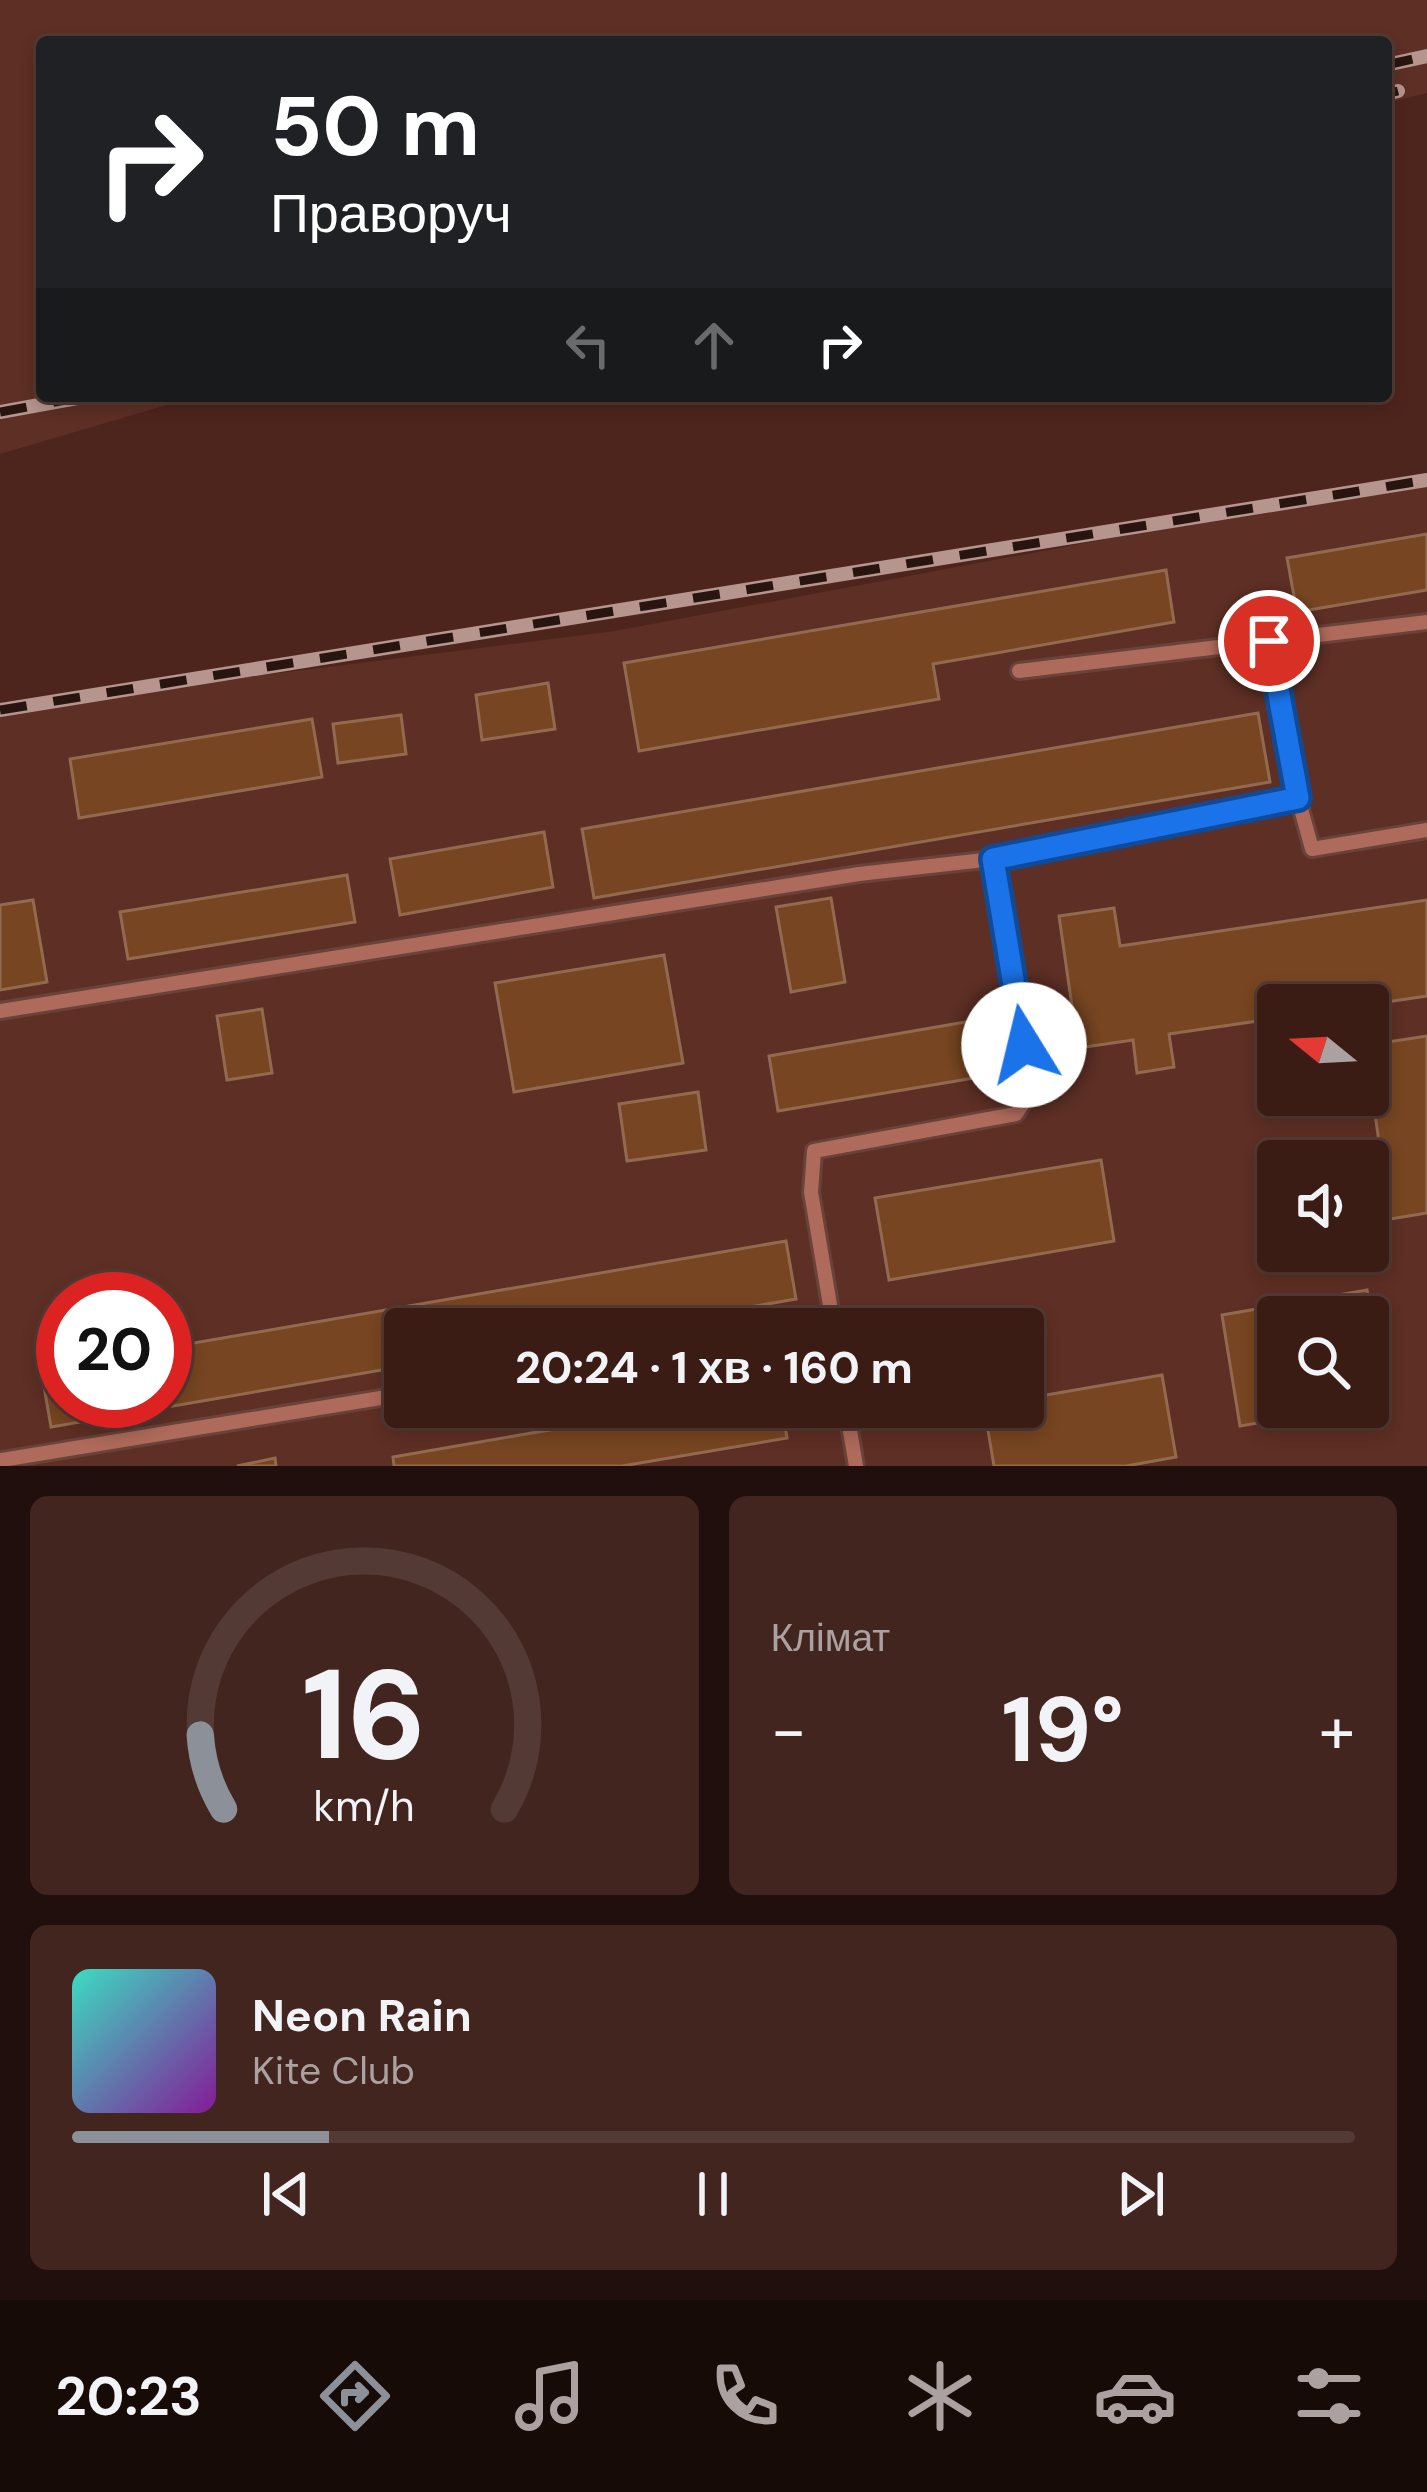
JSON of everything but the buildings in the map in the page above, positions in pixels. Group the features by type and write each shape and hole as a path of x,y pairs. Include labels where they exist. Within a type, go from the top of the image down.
{"lane":[{"path":"1019,671 1427,622"},
{"path":"1269,641 1312,848 1427,830"},
{"path":"0,1011 859,874 993,859 1298,798"},
{"path":"830,1308 811,1192 814,1151 1016,1114 1031,1091 993,859"},
{"path":"2,1458 384,1397"},
{"path":"850,1428 856,1466"}],"shaded area":[{"path":"0,0 1427,0 1427,93 1392,102 1392,36 36,36 36,402 177,402 0,454"},
{"path":"1427,479 1427,1466 0,1466 0,708 615,631"}],"railway":[{"path":"1392,64 1427,56"},
{"path":"1392,92 1398,91"},
{"path":"0,412 55,402"},
{"path":"0,710 1427,480"}],"route":[{"path":"1024,1045 993,859 1298,798 1269,641"}]}
